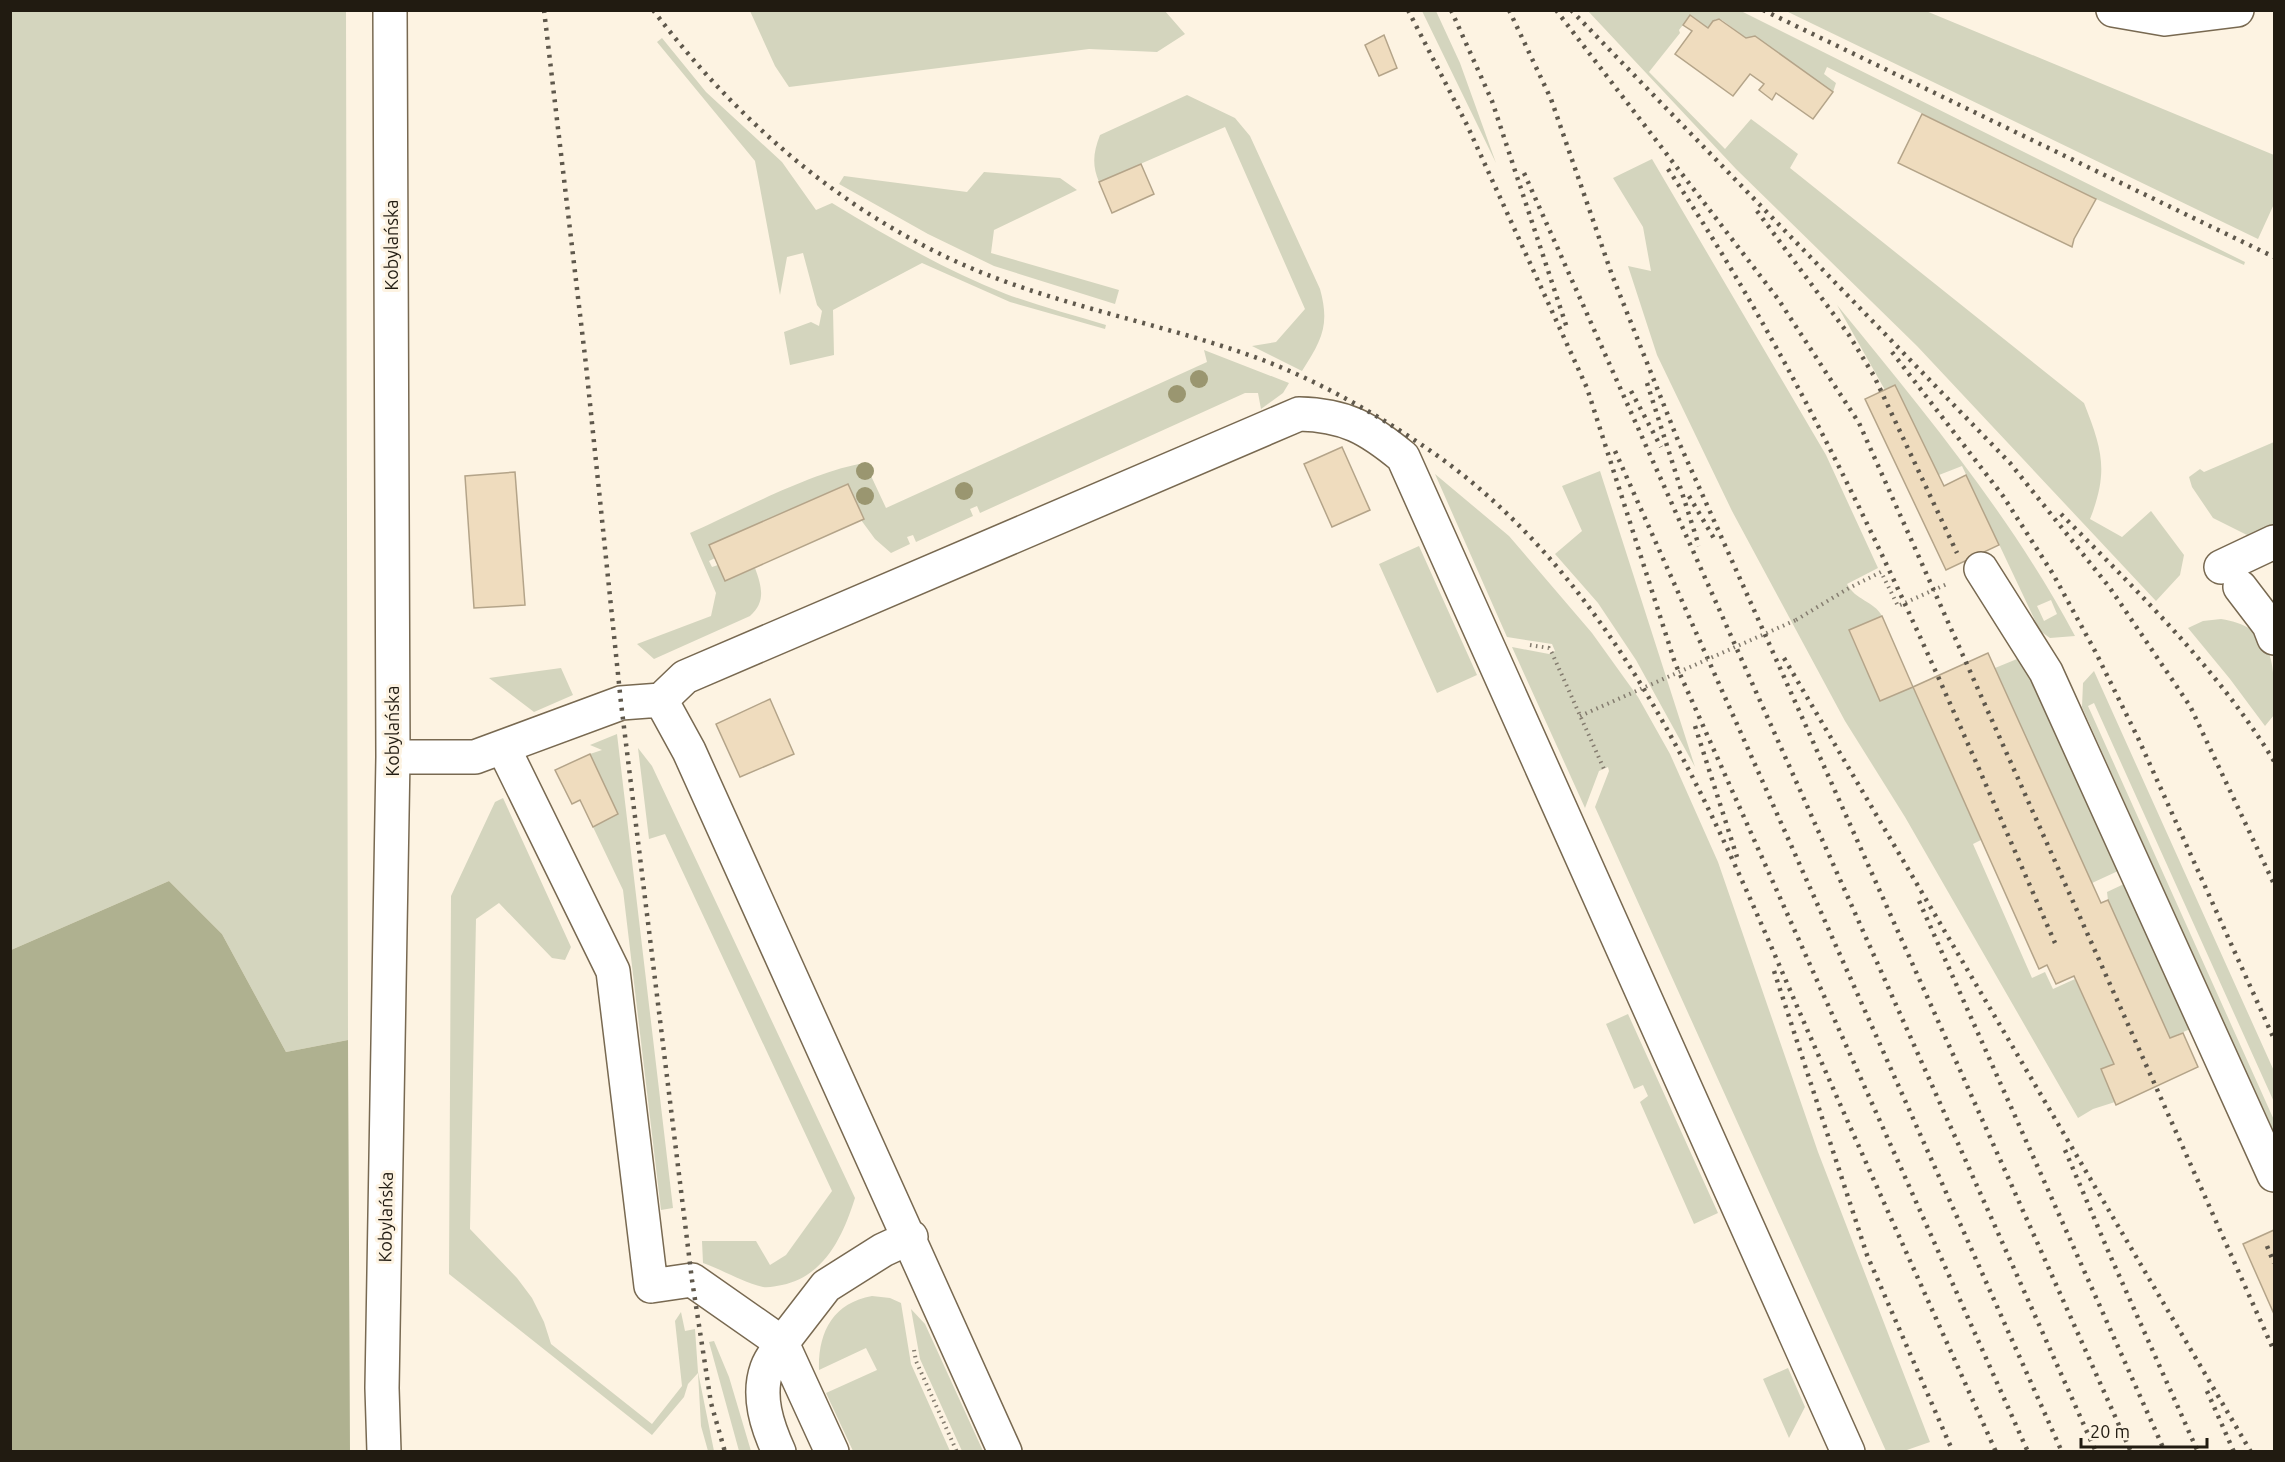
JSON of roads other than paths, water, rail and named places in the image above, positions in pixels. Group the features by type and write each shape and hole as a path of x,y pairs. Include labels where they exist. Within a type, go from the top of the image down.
{"street":[{"name":"Kobylańska","path":"384,1452 382,1388 393,757 390,10"},
{"path":"2113,10 2165,19 2237,10"},
{"path":"393,757 475,757 621,703 661,700 685,677 1299,414 1323,415 1351,421 1379,437 1403,457 1848,1452"},
{"path":"2274,542 2231,577 2269,625 2274,638"},
{"path":"1981,569 2046,672 2274,1175"},
{"path":"661,700 689,751 911,1237 1005,1452"},
{"path":"503,747 613,971 651,1286 692,1280 711,1296 782,1343 832,1452"},
{"path":"778,1452 767,1425 763,1397 767,1368 782,1343 825,1286 884,1250 911,1237"}],"railway":[{"path":"544,10 586,365 621,703 692,1280 711,1403 725,1452"},
{"path":"653,10 687,53 763,131 804,167 848,200 894,229 942,255 993,277 1057,299 1220,345 1300,376 1346,399 1414,440 1435,454 1504,511 1565,577 1618,649 1665,726 1707,806 1746,888 1996,1452"},
{"path":"1408,10 1467,125 1587,388 1675,663 2028,1452"},
{"path":"1451,10 1492,101 1568,331"},
{"path":"1509,10 1551,99 1612,275 1677,438 2131,1452"},
{"path":"1556,10 1778,299 1859,423 2274,1351"},
{"path":"1571,10 2010,463 2110,588 2190,706 2274,884"},
{"path":"1763,10 2274,257"},
{"path":"1668,169 1726,261 1780,354 1831,450 1924,646 2055,943"},
{"path":"1524,173 2096,1452"},
{"path":"1757,211 1849,335 1874,376 1957,553"},
{"path":"1892,352 2003,496 2053,574 2095,651 2138,738 2274,1039"},
{"path":"1647,383 1699,546"},
{"path":"1631,391 1661,447"},
{"path":"1615,451 2062,1452"},
{"path":"1689,496 1715,540"},
{"path":"2061,514 2147,601 2202,662 2252,727 2274,761"},
{"path":"1784,658 2251,1452"},
{"path":"1695,726 1737,857"},
{"path":"1919,901 2165,1452"},
{"path":"1774,971 1867,1255 1953,1452"},
{"path":"2065,1150 2198,1452"},
{"path":"2267,1246 2274,1263"},
{"path":"2207,1391 2234,1452"}]}
